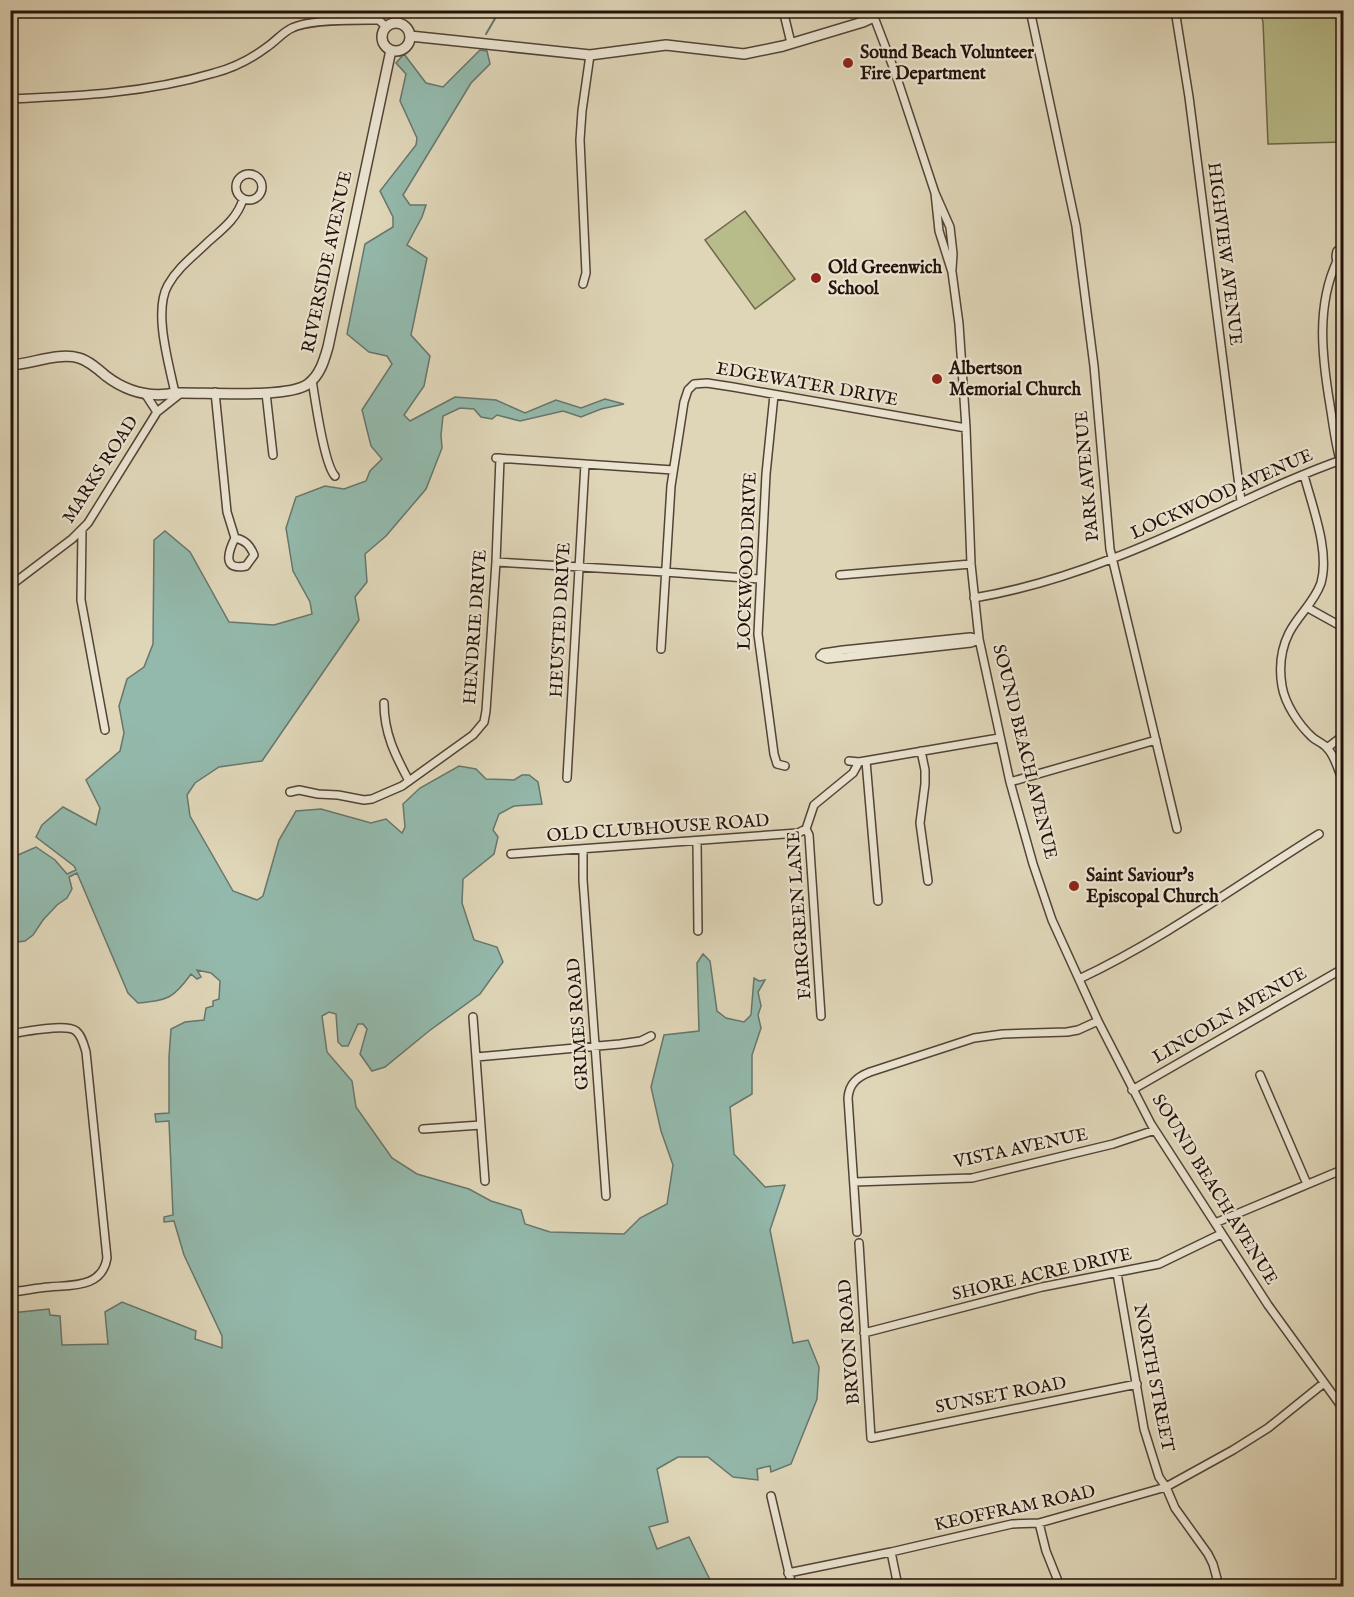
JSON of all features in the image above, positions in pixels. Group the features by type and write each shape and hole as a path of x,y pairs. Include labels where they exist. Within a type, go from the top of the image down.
{"street":[{"path":"377,10 382,24 382,42 391,51 404,48 410,36"},
{"path":"783,10 791,43"},
{"name":"PARK AVENUE","path":"1030,10 1076,226 1094,366 1112,559 1177,829"},
{"name":"HIGHVIEW AVENUE","path":"1175,10 1189,97 1241,501"},
{"path":"410,36 590,55 666,45 728,54 744,54 791,43 873,14"},
{"name":"SOUND BEACH AVENUE","path":"873,14 935,193 951,232 952,272 960,336 966,428 971,564 979,639 1010,782 1024,836 1050,915 1098,1021 1132,1090 1155,1130 1268,1305 1344,1410"},
{"path":"10,99 105,95 195,78 243,62 293,27 300,25 324,22 396,23 402,25 410,36"},
{"name":"RIVERSIDE AVENUE","path":"10,365 62,357 79,358 128,389 146,395 159,396 178,393 266,393 297,390 312,380 324,363 328,347 391,51"},
{"path":"583,284 586,273 580,140 590,55"},
{"name":"SOUND BEACH AVENUE","path":"935,193 938,224 952,272"},
{"path":"178,393 166,347 163,322 164,297 167,287 179,270 237,214 243,199"},
{"path":"938,224 940,221 946,221"},
{"path":"942,237 947,238 951,232"},
{"path":"1342,459 1324,372 1323,352 1328,284 1337,261 1336,254 1344,246"},
{"path":"1337,261 1344,267"},
{"path":"312,380 329,467 335,476"},
{"name":"EDGEWATER DRIVE","path":"673,470 684,402 688,390 694,384 724,385 966,428"},
{"path":"215,392 227,512 235,538 228,552 228,560 233,566 246,566 254,555 251,547 243,540 235,538"},
{"name":"MARKS ROAD","path":"10,586 82,530 157,412 178,393"},
{"path":"266,393 273,455"},
{"name":"MARKS ROAD","path":"146,395 157,412"},
{"name":"LOCKWOOD DRIVE","path":"774,395 759,579 759,650 781,765"},
{"name":"HENDRIE DRIVE","path":"290,792 298,790 364,800 384,795 409,781 473,735 484,722 487,700 496,562 498,458 585,464"},
{"name":"LOCKWOOD AVENUE","path":"974,598 1027,587 1112,559 1342,459"},
{"path":"585,464 673,470 661,649"},
{"name":"HEUSTED DRIVE","path":"567,778 585,464"},
{"path":"1304,475 1319,533 1323,560 1320,584 1308,608 1289,632 1282,653 1282,688 1287,702 1299,720 1312,737 1327,748 1344,785"},
{"path":"82,530 81,600 105,730"},
{"path":"496,562 759,579"},
{"path":"840,575 971,564"},
{"path":"1308,608 1344,628"},
{"path":"970,637 979,639 971,643 827,659 820,656 823,653 843,650 970,637"},
{"path":"384,703 388,739 409,781"},
{"path":"1327,748 1344,735"},
{"path":"849,761 921,752 999,738"},
{"path":"1010,782 1156,740"},
{"path":"921,752 925,784 920,823 928,881"},
{"path":"862,761 878,901"},
{"name":"FAIRGREEN LANE","path":"821,1016 806,829 814,805 853,773 862,761"},
{"name":"OLD CLUBHOUSE ROAD","path":"511,854 697,842 798,833 806,829"},
{"path":"1079,979 1121,959 1161,935 1320,834"},
{"path":"697,842 699,931"},
{"name":"GRIMES ROAD","path":"583,850 583,880 606,1196"},
{"name":"LINCOLN AVENUE","path":"1132,1090 1344,968"},
{"path":"473,1017 485,1181"},
{"path":"857,1232 848,1091 860,1076 974,1038 1003,1034 1066,1032 1098,1021"},
{"path":"10,1034 67,1028 76,1032 83,1043 86,1052 107,1249 106,1264 103,1270 90,1282 10,1292"},
{"path":"476,1057 641,1041 651,1036"},
{"path":"1260,1075 1307,1184"},
{"path":"423,1129 481,1125"},
{"name":"VISTA AVENUE","path":"854,1182 972,1178 1113,1144 1155,1130"},
{"path":"1215,1223 1344,1169"},
{"name":"SHORE ACRE DRIVE","path":"864,1333 1042,1287 1159,1264 1221,1234"},
{"name":"BRYON ROAD","path":"859,1243 871,1438"},
{"name":"NORTH STREET","path":"1117,1273 1144,1428 1159,1477 1175,1508 1213,1564 1219,1587"},
{"name":"KEOFFRAM ROAD","path":"788,1573 1012,1524 1039,1523 1166,1487 1268,1428 1324,1383"},
{"name":"SUNSET ROAD","path":"871,1438 1137,1384"},
{"path":"771,1496 792,1587"},
{"path":"1039,1523 1046,1551 1060,1587"},
{"path":"891,1552 898,1587"}],"green space":[{"path":"1260,11 1343,11 1343,142 1268,144 1263,22"},
{"path":"745,211 795,279 755,309 705,240"}],"water":[{"path":"480,50 487,51 490,64 471,83 403,195 410,205 426,205 407,245 427,258 411,335 430,356 424,386 404,415 410,421 455,397 496,400 525,413 556,400 581,408 605,399 624,404 601,409 581,417 563,411 520,421 497,415 492,419 481,417 474,409 460,408 443,416 442,448 426,489 386,536 365,554 367,582 355,597 359,620 262,761 219,767 195,783 187,795 190,816 233,891 257,900 263,896 279,840 296,811 321,809 371,823 386,819 402,833 405,827 403,804 420,788 459,766 476,769 486,779 514,780 522,775 529,775 538,782 542,804 514,806 499,814 493,830 498,837 494,854 463,879 462,903 474,940 497,947 503,962 480,994 385,1067 372,1071 360,1054 367,1029 363,1024 358,1024 348,1046 342,1046 338,1042 336,1014 329,1012 322,1016 327,1052 352,1081 356,1107 392,1158 417,1174 469,1189 491,1201 521,1210 525,1224 550,1232 624,1234 640,1218 667,1204 673,1165 661,1131 651,1087 664,1035 699,1031 697,963 703,954 710,961 717,1011 726,1018 744,1022 751,1015 754,978 759,981 765,980 758,992 761,1006 758,1015 761,1028 752,1055 752,1094 730,1107 734,1154 765,1187 785,1185 770,1230 793,1343 808,1340 819,1367 817,1399 791,1464 771,1472 770,1466 757,1469 758,1480 733,1477 708,1457 678,1457 657,1469 668,1522 649,1527 657,1549 689,1537 711,1586 11,1586 11,1313 49,1309 50,1315 60,1316 62,1345 108,1344 105,1312 122,1302 196,1331 195,1339 222,1348 222,1336 184,1255 174,1221 164,1222 164,1217 173,1215 169,1121 156,1122 155,1114 169,1113 171,1029 185,1022 204,1020 206,1008 213,1006 213,1001 219,999 220,981 211,973 197,970 201,977 197,979 191,974 169,997 138,1003 128,993 77,873 69,877 72,889 67,898 43,920 33,935 25,941 11,943 11,858 36,847 55,860 67,874 76,870 74,866 36,837 42,825 63,807 96,825 100,808 86,780 120,751 124,733 119,706 127,679 144,667 153,644 154,540 165,531 190,552 229,622 274,625 312,614 310,602 293,571 286,528 296,497 325,486 344,489 366,481 370,471 382,459 371,446 362,410 392,364 387,356 369,352 347,334 365,244 393,227 393,217 380,191 416,145 417,138 400,101 406,74 396,63 404,54 426,83 443,87"}],"waterway":[{"path":"486,34 500,10"}],"railway":[{"path":"10,15 126,10"}],"place":[{"name":"Sound Beach Volunteer Fire Department","path":"848,63"},
{"name":"Old Greenwich School","path":"816,278"},
{"name":"Albertson Memorial Church","path":"937,379"},
{"name":"Saint Saviour's Episcopal Church","path":"1074,886"}]}
